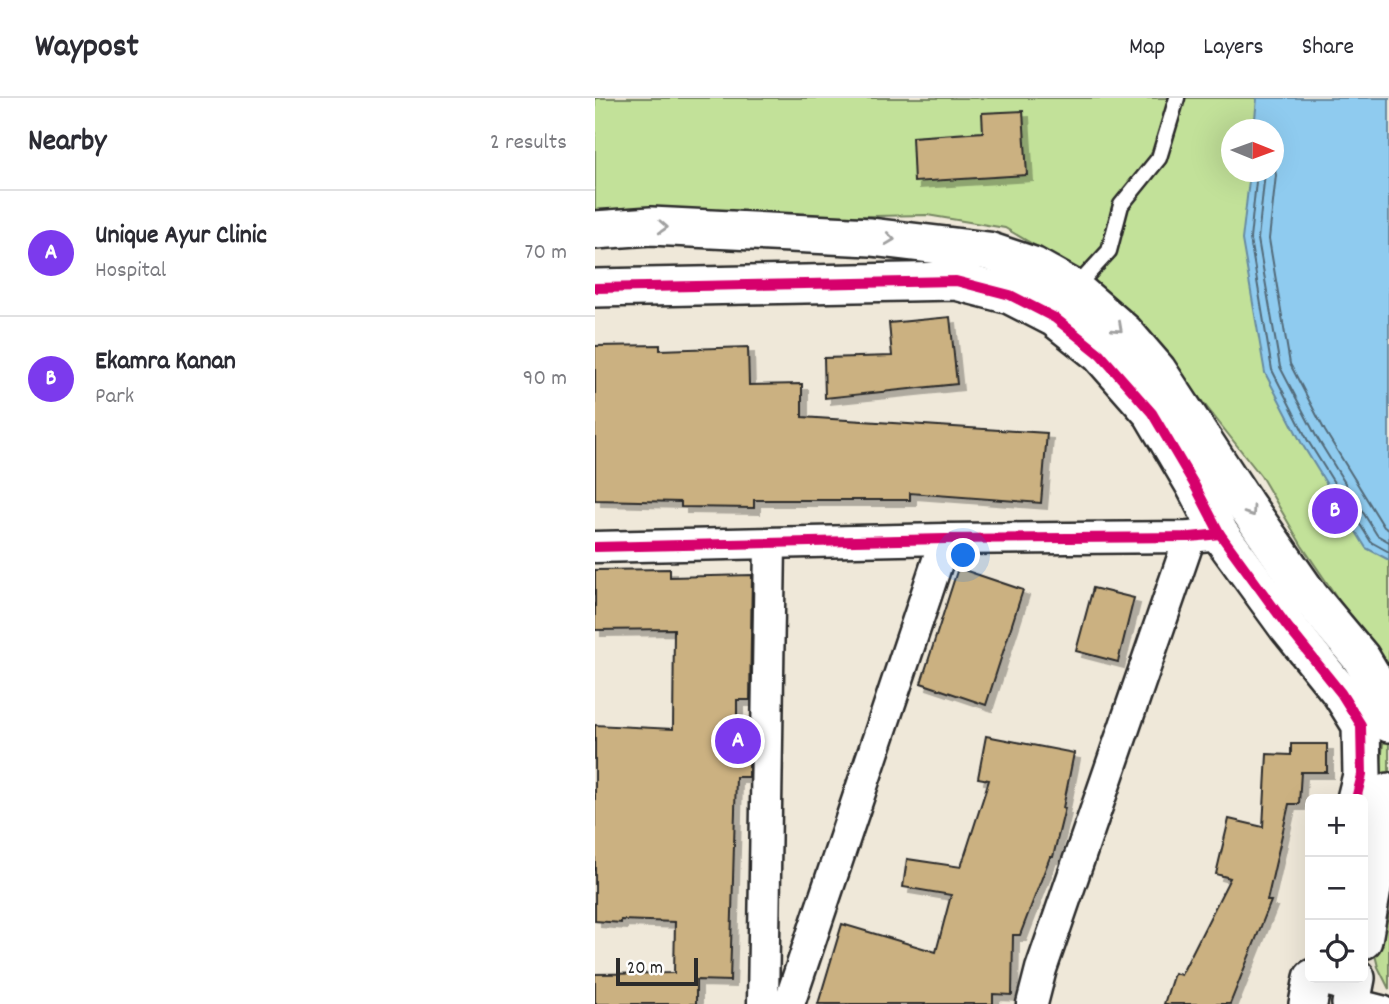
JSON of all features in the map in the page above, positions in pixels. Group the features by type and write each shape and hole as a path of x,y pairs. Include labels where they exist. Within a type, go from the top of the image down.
{"street":[{"path":"595,230 665,227 871,237 988,251 1033,266 1074,289 1125,333 1157,370 1303,587 1361,658 1379,688 1389,723"},
{"path":"595,288 956,281 1010,295 1055,318 1100,354 1152,414 1194,484 1205,536 1287,626 1341,693 1361,725 1361,775 1357,794"},
{"path":"595,547 1205,536"},
{"path":"1032,1004 1041,969 1205,536"},
{"path":"789,1004 945,539"},
{"path":"763,1004 770,543"},
{"path":"1367,920 1389,792"}],"lane":[{"path":"1074,289 1109,251 1121,205 1159,158 1177,98"},
{"path":"1310,989 1361,995"}],"green space":[{"path":"595,98 1389,98 1389,989 1378,967 1370,934 1374,825 1385,725 1372,649 1302,546 1261,476 1171,362 1063,262 1005,228 927,215 595,221"}],"water":[{"path":"1257,98 1389,98 1389,560 1366,548 1302,444 1265,373 1242,240 1249,182 1284,182 1284,119 1255,119"}],"building":[{"path":"1023,111 1027,175 914,182 912,137 983,132 982,113"},
{"path":"950,317 957,384 825,398 824,358 892,356 889,323"},
{"path":"660,345 660,350 748,347 749,385 802,384 802,417 1047,433 1041,503 910,493 910,500 754,500 754,508 681,507 681,502 595,500 595,346"},
{"path":"958,568 1023,590 986,705 921,683"},
{"path":"670,569 670,577 752,575 750,700 737,700 737,752 749,752 749,777 736,777 730,981 696,980 696,1004 595,1004 595,974 674,973 675,922 595,921 595,725 673,729 674,629 595,630 595,570"},
{"path":"1093,588 1134,598 1118,662 1076,651"},
{"path":"986,736 1074,753 1053,857 1050,857 1020,935 1013,935 1012,995 993,994 993,1004 818,1004 842,924 936,952 951,895 903,887 907,859 961,867 989,780 978,778"},
{"path":"1291,744 1327,744 1327,772 1301,772 1299,804 1289,804 1267,901 1271,901 1230,1004 1164,1004 1174,973 1181,975 1230,878 1216,874 1229,819 1263,827 1267,754 1291,755"}],"cycle path":[{"path":"595,288 956,281 1010,295 1055,318 1100,354 1152,413 1220,534 1287,626 1341,693 1361,725 1362,775 1357,794"},
{"path":"595,547 945,539 1190,537 1220,534"}],"place":[{"name":"Ekamra Kanan","path":"1335,511"},
{"name":"Unique Ayur Clinic","path":"738,741"}]}
